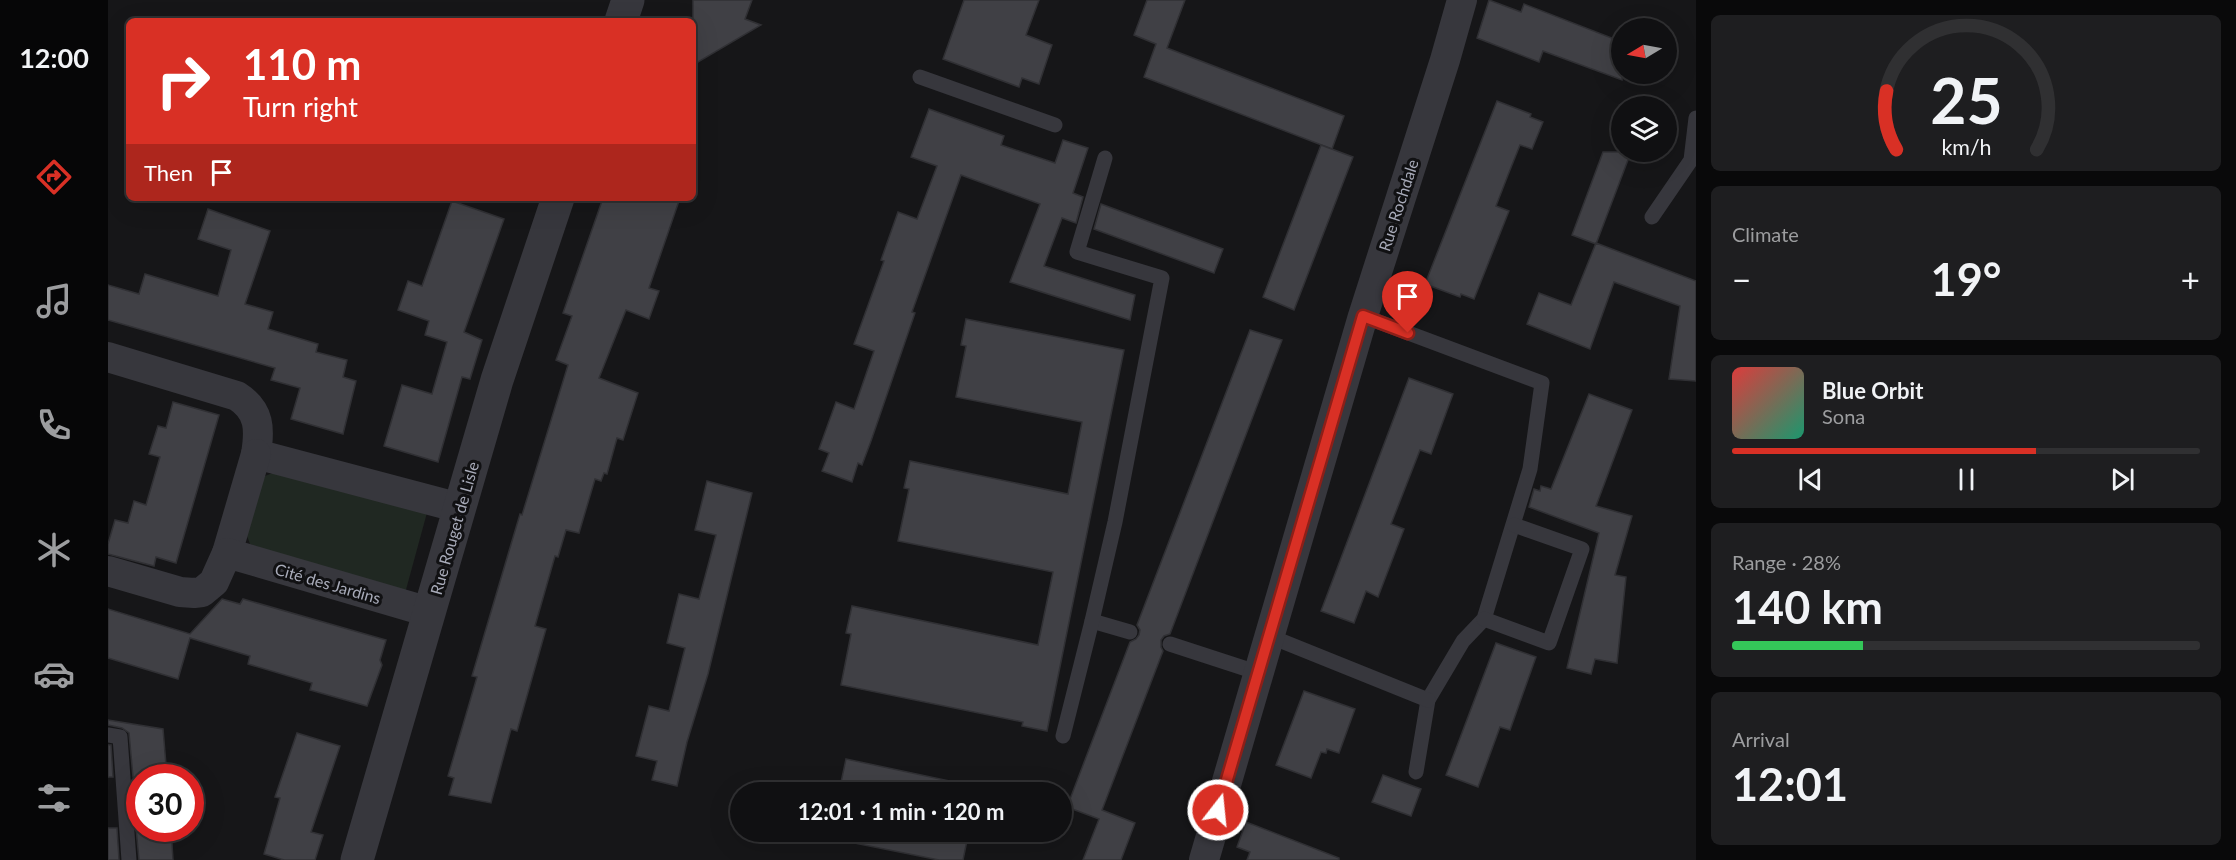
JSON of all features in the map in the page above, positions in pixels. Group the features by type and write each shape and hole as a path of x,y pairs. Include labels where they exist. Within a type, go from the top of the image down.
{"street":[{"path":"622,18 628,0"},
{"name":"Rue Rochdale","path":"1204,860 1363,316 1462,0"},
{"name":"Rue Rouget de Lisle","path":"357,860 511,334 557,201"},
{"path":"108,357 237,396 254,412 259,437 227,554 209,588 194,594 180,592 108,571"},
{"path":"256,454 460,508"},
{"name":"Cité des Jardins","path":"227,554 429,612"}],"lane":[{"path":"920,77 1055,125"},
{"path":"1652,217 1691,160 1696,118"},
{"path":"1063,736 1115,522 1162,278 1077,252 1105,158"},
{"path":"1363,316 1542,383 1530,469 1484,619 1463,640 1428,700 1416,772"},
{"path":"1484,619 1549,643 1582,549 1514,525"},
{"path":"1092,621 1130,632"},
{"path":"1269,636 1428,700"},
{"path":"1170,644 1259,673"},
{"path":"108,735 120,737 129,860"}],"shaded area":[{"path":"283,469 428,509 404,597 250,544 244,528 265,476"}],"building":[{"path":"693,0 752,0 745,19 761,25 696,63 696,18 693,18"},
{"path":"964,0 1039,0 1026,35 1052,45 1039,84 1022,78 1019,87 943,59"},
{"path":"1147,0 1185,0 1167,48 1344,116 1332,149 1144,77 1156,44 1134,35"},
{"path":"1489,0 1521,12 1524,4 1611,38 1611,76 1543,51 1539,62 1477,38"},
{"path":"1497,101 1531,114 1530,117 1543,122 1532,149 1520,145 1508,175 1496,206 1509,211 1474,299 1461,294 1460,297 1425,284"},
{"path":"929,109 1004,136 1001,145 1055,163 1063,140 1088,148 1073,193 1083,197 1076,223 1062,218 1044,266 1135,295 1130,320 1010,282 1040,204 961,175 912,312 915,313 871,441 862,465 858,463 852,482 822,471 829,453 819,449 836,402 854,409 874,351 854,344 884,261 881,260 898,212 917,219 937,166 911,157"},
{"path":"1321,145 1353,157 1294,310 1263,297"},
{"path":"1603,152 1611,152 1611,162 1627,162 1596,244 1572,235"},
{"path":"452,201 504,219 464,332 482,340 470,379 462,377 438,462 384,446 402,385 432,394 447,342 425,335 429,321 398,310 408,281 422,286"},
{"path":"602,201 679,201 649,288 659,291 649,319 626,310 599,378 638,393 623,440 617,438 607,474 604,473 601,481 595,479 579,533 566,530 558,557 555,556 535,626 546,629 517,731 511,729 491,803 449,795 454,778 448,776 477,677 472,676 520,514 522,515 568,365 556,360 572,316 563,313"},
{"path":"1101,204 1223,249 1214,273 1094,229"},
{"path":"208,209 270,231 245,304 273,312 268,329 318,344 316,352 347,360 343,377 356,381 343,434 291,419 300,388 271,380 275,368 108,320 108,285 139,294 145,274 218,296 231,250 198,239"},
{"path":"1596,243 1696,281 1696,381 1669,379 1680,306 1614,282 1590,349 1527,324 1539,293 1571,305"},
{"path":"966,319 1124,350 1047,731 1022,726 1023,722 841,685 851,634 846,633 852,606 1038,645 1053,572 898,541 909,489 904,488 910,461 1068,494 1082,422 956,397 966,346 961,345"},
{"path":"1250,330 1282,340 1170,634 1161,640 1163,651 1102,810 1135,823 1121,860 1083,860 1099,819 1072,809 1072,794 1130,642 1139,635 1140,630 1137,625"},
{"path":"1409,378 1453,394 1431,454 1420,450 1391,524 1404,529 1378,597 1366,591 1354,623 1321,611"},
{"path":"1589,394 1632,410 1596,506 1632,516 1615,575 1626,577 1617,663 1595,659 1591,674 1567,668 1599,533 1529,507 1534,489 1540,491 1541,486 1551,489"},
{"path":"173,402 219,415 176,563 156,557 154,566 108,554 108,544 115,520 128,523 134,501 146,505 160,457 149,454 158,426 166,428"},
{"path":"707,481 752,493 708,674 687,742 677,786 652,780 657,761 636,756 649,706 669,711 685,648 667,643 679,594 699,599 716,535 695,530"},
{"path":"222,599 240,604 243,599 386,640 380,660 382,665 367,706 310,690 312,683 248,664 250,656 190,638 178,679 108,658 108,609 190,634"},
{"path":"1496,643 1536,657 1510,730 1500,727 1478,787 1446,775"},
{"path":"1304,691 1355,709 1339,753 1327,749 1326,753 1321,752 1311,778 1276,765"},
{"path":"108,720 163,729 166,764 132,764 129,733 122,728 108,725"},
{"path":"297,733 340,746 311,832 323,835 315,860 284,860 264,854 280,798 275,797"},
{"path":"108,745 111,745 113,777 108,777"},
{"path":"846,759 954,782 841,782"},
{"path":"1383,775 1421,789 1411,816 1372,802"},
{"path":"1246,822 1339,858 1339,860 1247,860 1250,852 1237,847"},
{"path":"108,828 117,828 119,860 108,860"},
{"path":"137,842 172,842 173,860 139,860"},
{"path":"849,842 967,842 963,860 939,860"}],"route":[{"path":"1218,810 1363,316 1408,333"}]}
